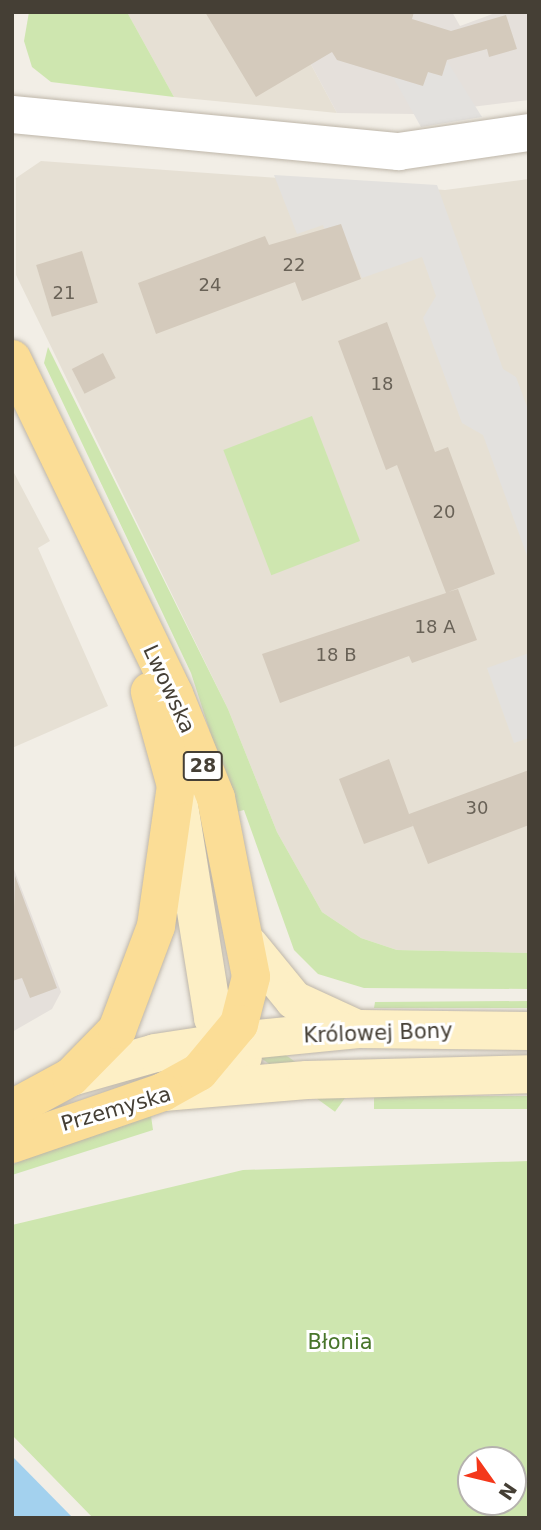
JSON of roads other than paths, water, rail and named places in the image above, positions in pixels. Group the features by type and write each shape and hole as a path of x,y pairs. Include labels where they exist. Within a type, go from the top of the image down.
{"main road":[{"name":"Lwowska","path":"12,359 216,798 249,945 247,1007 227,1042 199,1072 163,1092"},
{"name":"Lwowska","path":"125,598 176,786 205,986 227,1042"},
{"name":"Lwowska","path":"71,1077 117,1030 144,962 165,890 176,786"},
{"name":"Lwowska","path":"249,945 294,1000 360,1029"},
{"name":"Królowej Bony","path":"227,1042 360,1029 529,1031"},
{"name":"Przemyska","path":"12,1109 71,1077 155,1053 227,1042"},
{"path":"227,1042 261,1067 307,1080 529,1074"},
{"name":"Przemyska","path":"12,1144 163,1092 307,1080"}],"street":[{"path":"12,114 398,151 529,132"}],"water":[{"path":"12,1456 73,1518 12,1518"}],"park label":[{"name":"Błonia","path":"340,1342"}]}
